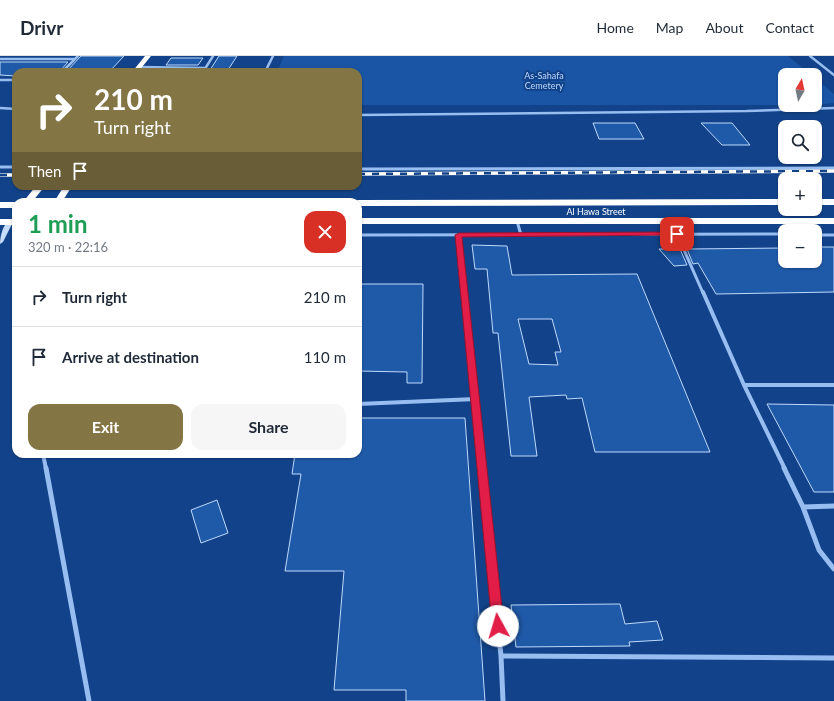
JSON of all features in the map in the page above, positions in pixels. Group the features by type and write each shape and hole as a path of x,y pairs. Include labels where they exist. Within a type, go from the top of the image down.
{"highway":[{"path":"138,68 148,56"},
{"path":"148,68 157,56"},
{"path":"30,198 38,190"},
{"name":"Al Hawa Street","path":"362,204 778,202"},
{"path":"822,202 834,202"},
{"path":"0,205 12,205"},
{"path":"0,222 12,220"},
{"name":"Al Hawa Street","path":"362,221 834,221"}],"street":[{"path":"66,68 78,56"},
{"path":"206,68 213,56"},
{"path":"267,68 273,56"},
{"path":"810,56 834,75"},
{"path":"0,59 75,59"},
{"path":"0,80 12,80"},
{"path":"0,108 12,108"},
{"path":"362,115 834,108"},
{"path":"0,167 12,167"},
{"path":"362,169 834,168"},
{"path":"517,221 521,235"},
{"path":"1,240 12,223"},
{"path":"677,234 744,385 803,507 819,550 834,569"},
{"path":"362,235 778,234"},
{"path":"459,235 501,656 503,701"},
{"path":"822,235 834,235"},
{"path":"744,385 834,385"},
{"path":"362,404 476,399"},
{"path":"44,458 89,701"},
{"path":"803,507 834,506"},
{"path":"501,656 834,658"}],"green space":[{"name":"As-Sahafa Cemetery","path":"284,56 788,56 803,68 778,68 778,105 362,105 362,68 279,68"},
{"path":"822,84 834,94 834,103 822,104"}],"building":[{"path":"81,56 124,56 113,68 70,68"},
{"path":"219,56 237,56 229,68 211,68"},
{"path":"171,58 203,58 198,65 166,65"},
{"path":"0,62 68,62 63,68 12,68 12,76 0,75"},
{"path":"593,123 635,123 644,139 599,139"},
{"path":"701,123 732,123 750,145 722,145"},
{"path":"472,245 507,246 512,275 637,274 710,452 595,452 582,398 567,399 566,395 529,397 537,456 511,456 498,333 493,333 487,269 475,269","holes":["518,319 552,319 561,352 555,352 558,365 529,364"]},
{"path":"822,247 834,247 834,292 716,294 698,263 693,264 687,249 778,248 778,268 822,268"},
{"path":"659,249 680,249 687,265 674,266"},
{"path":"362,284 423,284 422,383 407,383 407,372 362,371"},
{"path":"767,404 834,405 834,492 814,492"},
{"path":"362,418 465,418 485,701 406,701 406,690 334,690 344,571 285,571 301,474 292,474 294,458 362,458"},
{"path":"217,500 228,533 201,543 191,510"},
{"path":"620,604 625,624 657,621 663,640 629,642 630,646 516,647 511,605"}],"railway":[{"path":"362,174 834,171"},
{"path":"0,175 12,175"}],"route":[{"path":"498,626 459,235 677,234"}]}
